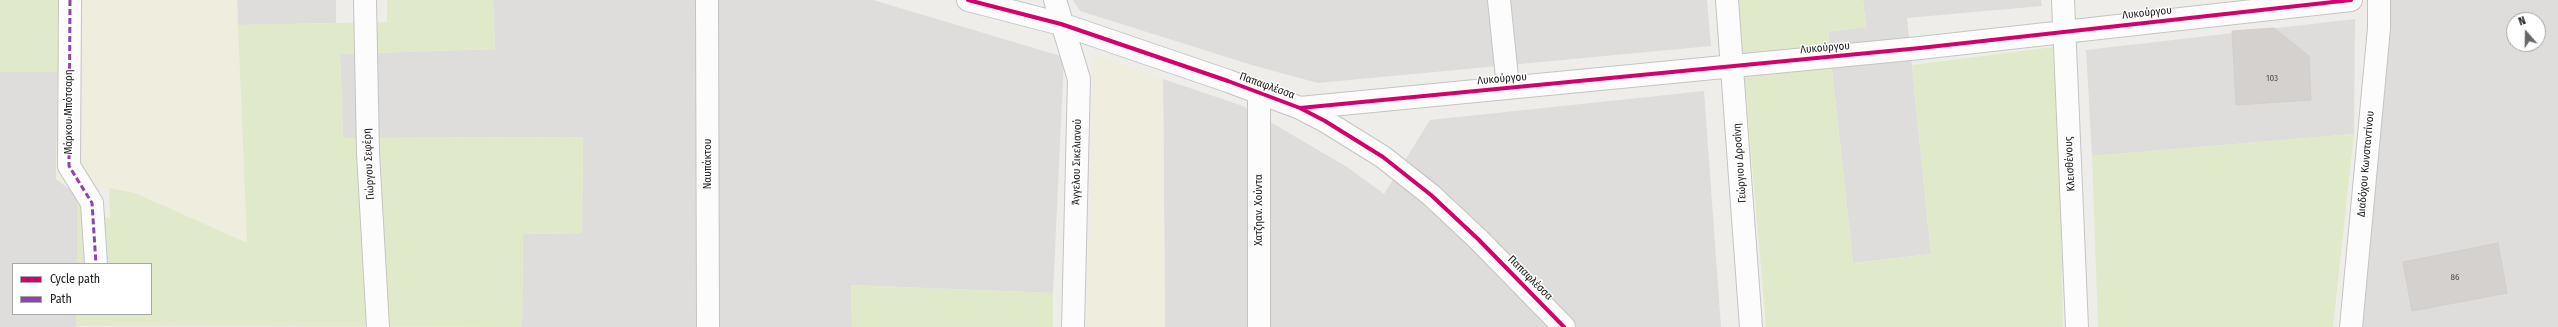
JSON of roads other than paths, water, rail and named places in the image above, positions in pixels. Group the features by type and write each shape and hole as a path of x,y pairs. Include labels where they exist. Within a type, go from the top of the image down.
{"street":[{"name":"Μάρκου Μπότσαρη","path":"70,0 69,166 92,203 96,263"},
{"name":"Γιώργου Σεφέρη","path":"365,0 368,153 378,327"},
{"name":"Ναυπάκτου","path":"707,0 708,327"},
{"name":"Παπαφλέσσα","path":"968,0 1061,24 1300,108 1358,140 1431,195 1478,239 1564,327"},
{"name":"Άγγελου Σικελιανού","path":"1055,0 1061,24 1079,79 1073,327"},
{"path":"1499,0 1508,87"},
{"name":"Γεώργιου Δροσίνη","path":"1727,0 1751,327"},
{"name":"Κλεισθένους","path":"2063,0 2077,327"},
{"name":"Λυκούργου","path":"1300,108 1732,66 2351,0"},
{"name":"Διαδόχου Κωνσταντίνου","path":"2350,327 2379,28 2379,0"},
{"name":"Χατζηαν. Χούντα","path":"1259,327 1260,93"}]}
